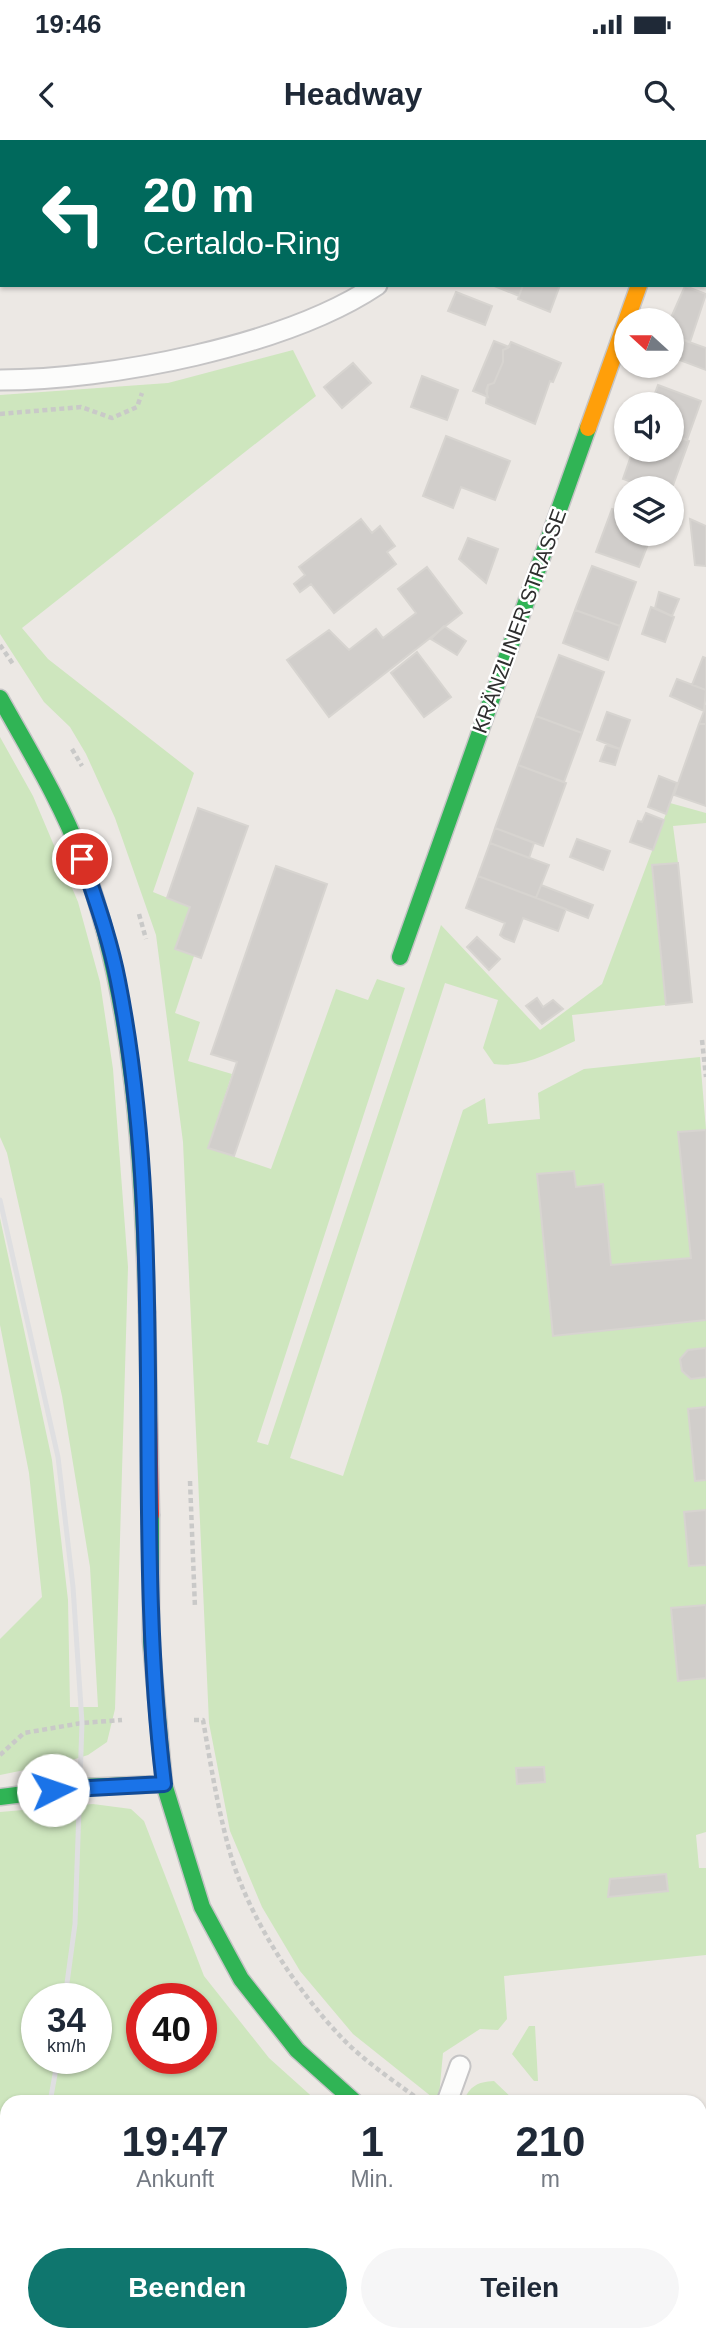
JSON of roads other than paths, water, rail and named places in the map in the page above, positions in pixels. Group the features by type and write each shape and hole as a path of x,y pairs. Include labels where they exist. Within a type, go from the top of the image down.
{"main road":[{"name":"KRÄNZLINER STRASSE","path":"400,957 638,287"},
{"path":"0,698 58,803 82,859 117,978 130,1050 139,1138 146,1278 151,1641 164,1784 202,1907 241,1979 297,2050 347,2095"},
{"path":"0,1797 80,1787 164,1784"}],"lane":[{"path":"0,380 70,376 208,352 277,330 353,301 374,287"},
{"path":"450,2095 460,2066"}],"railway":[{"path":"0,1200 58,1457 73,1587 82,1723 75,1924 67,1983"},
{"path":"51,2095 55,2074"}]}
